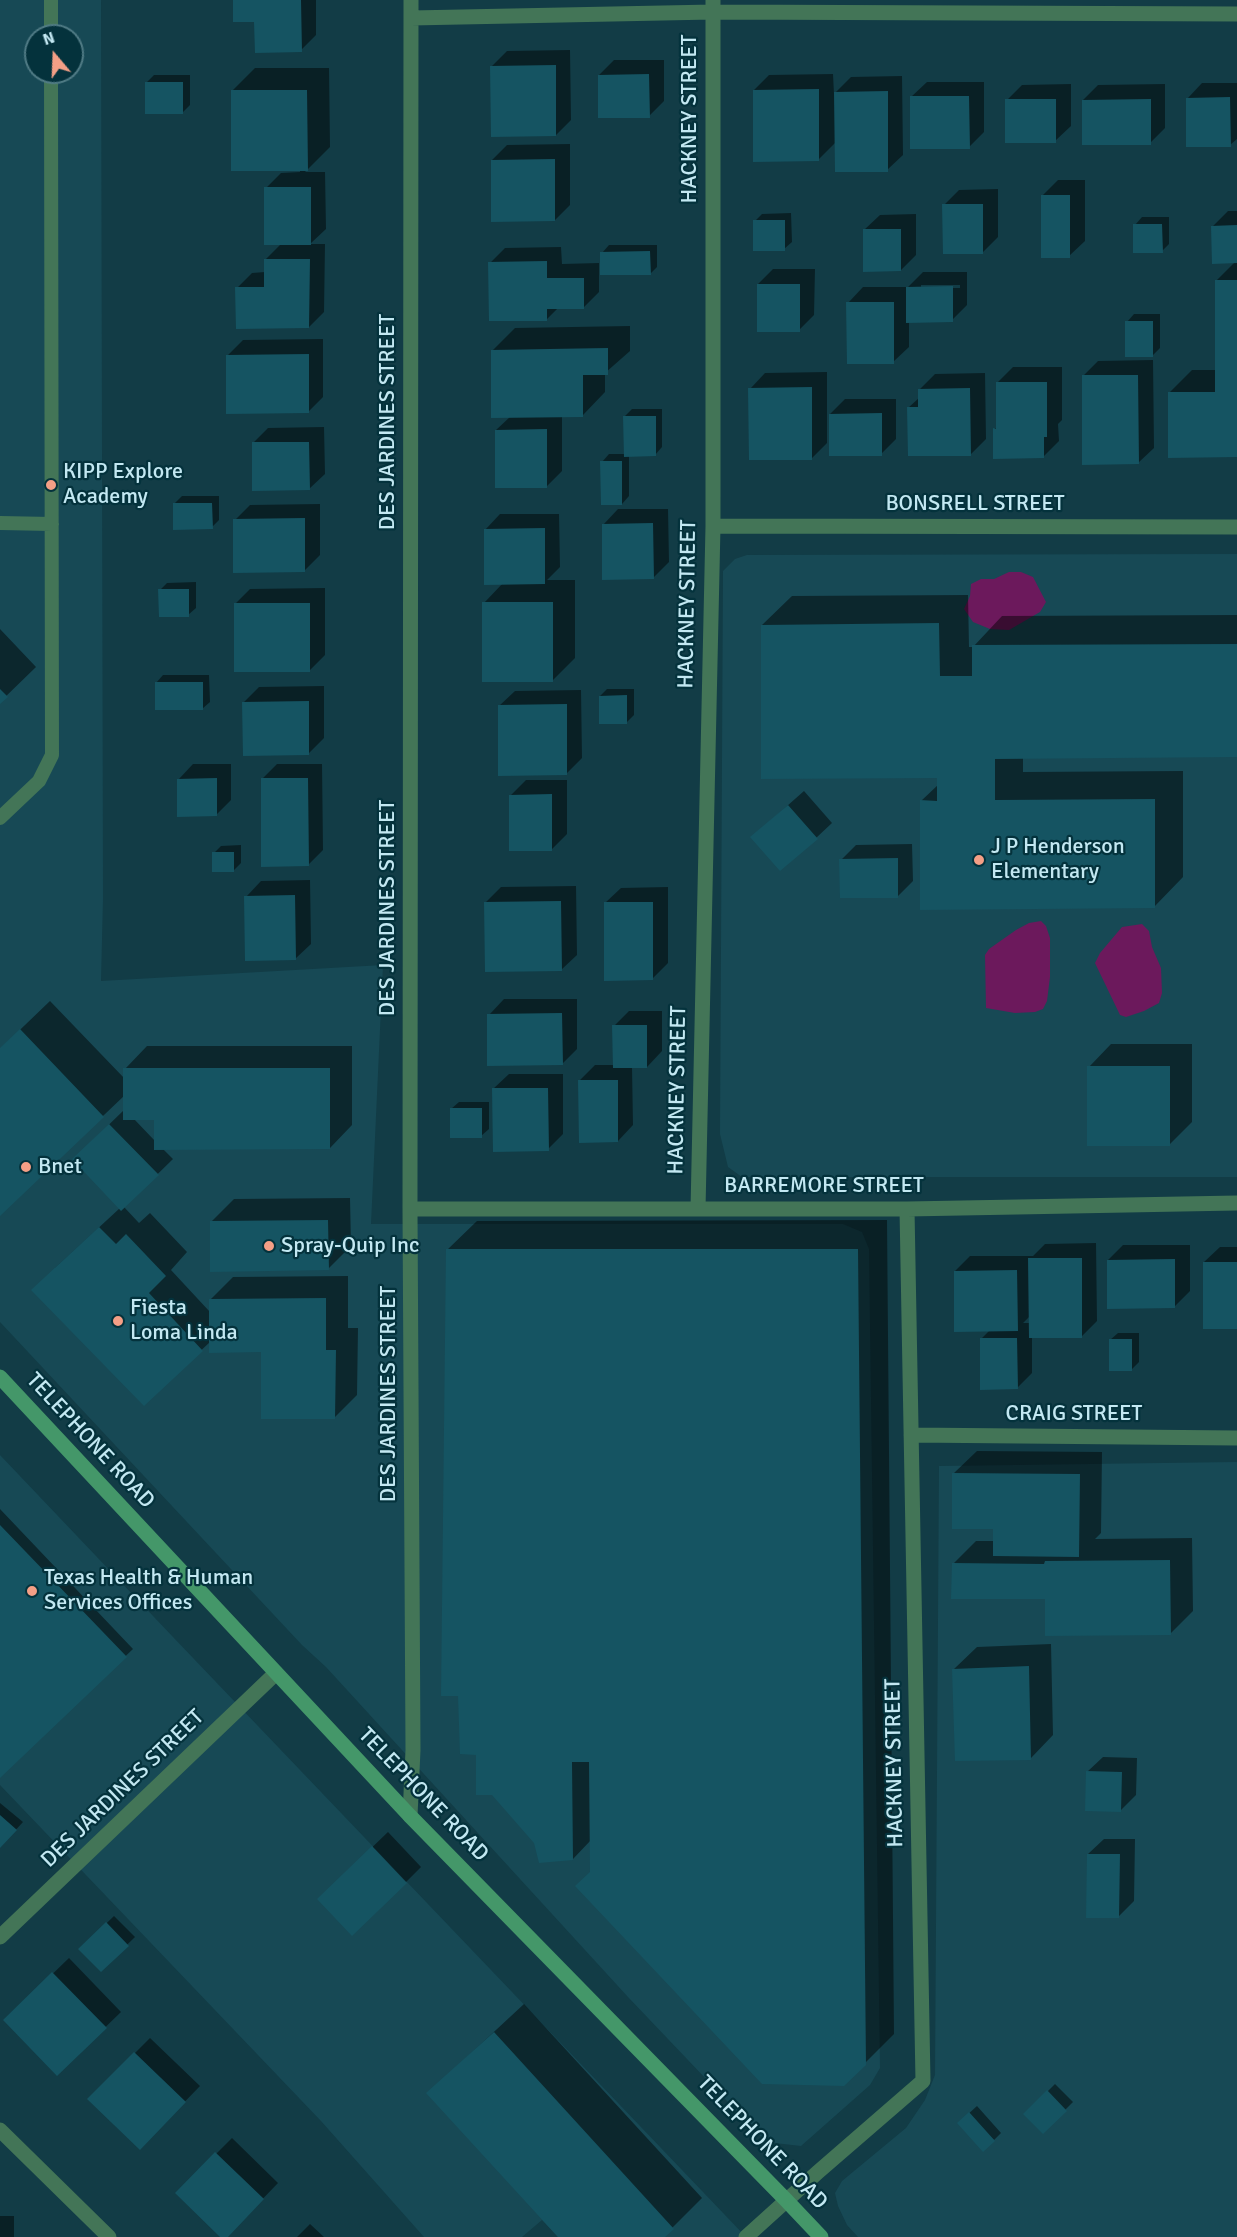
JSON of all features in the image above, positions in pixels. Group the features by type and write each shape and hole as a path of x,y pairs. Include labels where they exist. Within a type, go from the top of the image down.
{"main road":[{"name":"TELEPHONE ROAD","path":"0,1377 410,1816 821,2237"}],"street":[{"name":"DES JARDINES STREET","path":"410,1816 413,1750 410,1209 411,0"},
{"path":"411,18 713,6 1237,14"},
{"name":"HACKNEY STREET","path":"698,1209 713,526 713,6"},
{"name":"BONSRELL STREET","path":"713,526 1237,527"},
{"name":"BARREMORE STREET","path":"410,1209 907,1209 1237,1203"},
{"name":"HACKNEY STREET","path":"746,2237 923,2081 907,1209"},
{"name":"CRAIG STREET","path":"911,1435 1237,1438"},
{"name":"DES JARDINES STREET","path":"0,1937 276,1673"},
{"path":"0,2130 109,2237"}],"lane":[{"path":"51,0 51,24"},
{"path":"0,818 39,781 52,755 51,84"},
{"path":"0,523 52,524"}],"shaded area":[{"path":"0,0 101,0 103,898 101,981 383,965 371,1224 843,1224 862,1232 869,1249 880,2068 870,2085 801,2146 766,2142 628,1997 326,1667 302,1645 0,1322"},
{"name":"J P Henderson Elementary","path":"1237,554 1237,1177 742,1177 728,1167 720,1134 723,571 735,559 747,555"},
{"path":"1009,572 1021,572 1033,577 1046,602 1040,612 1009,630 990,629 973,622 964,609 970,596 971,584 981,579 994,579"},
{"path":"1041,921 1046,926 1050,938 1050,977 1047,1001 1043,1009 1035,1012 1015,1013 986,1008 985,955 989,949 1016,930 1029,923"},
{"path":"1142,924 1149,931 1152,947 1161,968 1162,993 1159,1003 1126,1017 1120,1015 1095,963 1100,953 1122,927"},
{"path":"0,1455 746,2237 558,2237 542,2220 522,2237 424,2237 321,2121 0,1785"},
{"path":"1237,1462 1237,2237 858,2237 847,2225 835,2193 842,2181 906,2128 925,2100 935,2075 939,1466"}],"building":[{"path":"233,0 301,0 302,52 255,53 254,22 233,22"},
{"path":"556,65 556,136 491,137 490,66"},
{"path":"649,74 650,118 598,118 598,75"},
{"path":"145,82 183,82 183,114 145,114"},
{"path":"819,89 819,161 753,162 753,90"},
{"path":"231,90 307,90 308,171 231,171"},
{"path":"888,91 888,172 835,172 834,92"},
{"path":"910,96 969,96 970,149 910,149"},
{"path":"1230,97 1231,147 1186,147 1186,98"},
{"path":"1005,99 1056,99 1056,143 1005,143"},
{"path":"1151,99 1151,145 1082,145 1082,100"},
{"path":"555,159 555,221 491,222 491,160"},
{"path":"264,187 311,187 311,245 264,245"},
{"path":"1041,195 1070,195 1070,258 1041,258"},
{"path":"942,204 983,204 983,254 943,254"},
{"path":"753,220 785,220 785,251 753,251"},
{"path":"1133,224 1162,224 1163,253 1133,253"},
{"path":"1237,225 1237,263 1212,264 1211,226"},
{"path":"863,229 901,229 901,271 863,272"},
{"path":"650,251 651,275 600,275 600,252"},
{"path":"264,259 310,259 309,328 236,329 235,287 264,287"},
{"path":"547,261 547,278 584,278 584,309 547,309 547,321 489,321 488,262"},
{"path":"1215,280 1237,280 1237,457 1168,458 1168,392 1215,392"},
{"path":"757,284 800,284 800,332 757,332"},
{"path":"953,286 953,322 906,323 906,287"},
{"path":"846,302 894,302 894,364 847,364"},
{"path":"1125,321 1153,321 1153,357 1125,357"},
{"path":"608,348 608,375 583,375 583,417 491,418 491,350"},
{"path":"309,354 309,413 226,414 226,355"},
{"path":"1082,375 1138,375 1139,464 1082,465"},
{"path":"996,382 1047,382 1047,437 1044,437 1044,458 993,459 993,428 996,429"},
{"path":"812,387 812,460 749,460 748,388"},
{"path":"970,388 971,456 908,456 907,407 918,407 918,389"},
{"path":"882,413 882,456 829,456 829,414"},
{"path":"623,416 656,416 656,456 624,457"},
{"path":"547,429 547,488 495,488 495,430"},
{"path":"252,442 309,442 310,490 252,491"},
{"path":"600,461 622,461 622,505 601,505"},
{"path":"173,503 212,503 213,529 173,530"},
{"path":"305,518 305,572 233,573 233,519"},
{"path":"653,523 654,579 602,580 602,524"},
{"path":"545,528 545,584 484,585 484,529"},
{"path":"158,589 189,589 189,617 159,617"},
{"path":"482,602 553,602 553,682 482,682"},
{"path":"234,603 310,603 310,672 234,672"},
{"path":"939,623 940,676 972,676 972,645 1237,644 1237,757 995,759 995,800 1155,799 1155,908 920,910 920,800 937,801 937,778 761,779 761,625"},
{"path":"155,682 203,682 203,710 155,710"},
{"path":"0,689 8,697 0,704"},
{"path":"627,695 627,724 599,724 599,696"},
{"path":"309,701 309,755 243,756 242,702"},
{"path":"567,704 567,775 498,776 498,705"},
{"path":"217,778 217,816 177,817 177,779"},
{"path":"261,778 308,778 309,866 261,867"},
{"path":"552,794 552,851 509,851 509,795"},
{"path":"788,805 818,839 780,871 750,837"},
{"path":"212,852 234,852 234,872 212,872"},
{"path":"898,858 898,898 840,898 839,859"},
{"path":"295,895 296,960 245,961 244,896"},
{"path":"561,901 562,971 485,972 484,902"},
{"path":"604,902 653,902 653,980 604,981"},
{"path":"562,1013 563,1065 487,1066 487,1014"},
{"path":"612,1025 647,1025 647,1068 613,1068"},
{"name":"Bnet","path":"20,1029 104,1117 0,1216 0,1048"},
{"path":"1087,1066 1170,1066 1170,1146 1087,1146"},
{"path":"123,1068 330,1068 330,1149 154,1150 154,1120 123,1120"},
{"path":"578,1080 618,1080 618,1142 579,1143"},
{"path":"492,1088 548,1088 549,1151 493,1152"},
{"path":"450,1108 482,1108 482,1138 450,1138"},
{"path":"109,1124 159,1175 121,1211 72,1159"},
{"name":"Spray-Quip Inc","path":"328,1220 329,1270 210,1272 210,1221"},
{"name":"Fiesta Loma Linda","path":"99,1227 116,1244 126,1234 166,1276 149,1293 203,1351 144,1406 31,1290"},
{"path":"446,1249 858,1249 866,2065 844,2086 762,2084 575,1886 590,1872 589,1762 572,1762 573,1860 539,1863 534,1843 492,1795 476,1795 476,1755 460,1754 458,1696 441,1696"},
{"path":"1028,1258 1082,1258 1082,1338 1029,1338"},
{"path":"1175,1259 1175,1308 1107,1309 1107,1260"},
{"path":"1203,1262 1237,1262 1237,1329 1203,1329"},
{"path":"1017,1270 1018,1331 954,1332 954,1271"},
{"path":"326,1298 326,1350 336,1350 335,1419 261,1419 261,1352 209,1353 209,1299"},
{"path":"980,1338 1017,1338 1018,1389 980,1390"},
{"path":"1109,1339 1132,1339 1132,1371 1109,1371"},
{"path":"952,1473 1080,1474 1079,1557 993,1556 993,1529 952,1529"},
{"name":"Texas Health & Human Services Offices","path":"0,1525 127,1657 0,1778"},
{"path":"1170,1560 1171,1635 1045,1636 1045,1599 951,1599 952,1563 1044,1564 1045,1561"},
{"path":"1029,1666 1031,1760 955,1761 952,1669"},
{"path":"1086,1771 1122,1772 1121,1812 1085,1811"},
{"path":"0,1815 17,1830 0,1848"},
{"path":"372,1846 407,1883 352,1936 317,1899"},
{"path":"1087,1854 1120,1854 1119,1918 1086,1918"},
{"path":"106,1922 129,1946 101,1972 78,1949"},
{"path":"52,1972 107,2028 57,2076 3,2020"},
{"path":"494,2032 674,2229 665,2237 558,2237 426,2093"},
{"path":"134,2052 186,2102 140,2150 87,2099"},
{"path":"1047,2090 1067,2111 1043,2134 1023,2114"},
{"path":"969,2112 995,2141 983,2152 957,2123"},
{"path":"215,2152 264,2199 228,2237 220,2237 175,2193"}],"place":[{"name":"KIPP Explore Academy","path":"51,485"},
{"name":"J P Henderson Elementary","path":"979,860"},
{"name":"Bnet","path":"26,1167"},
{"name":"Spray-Quip Inc","path":"269,1246"},
{"name":"Fiesta Loma Linda","path":"118,1321"},
{"name":"Texas Health & Human Services Offices","path":"32,1591"}]}
